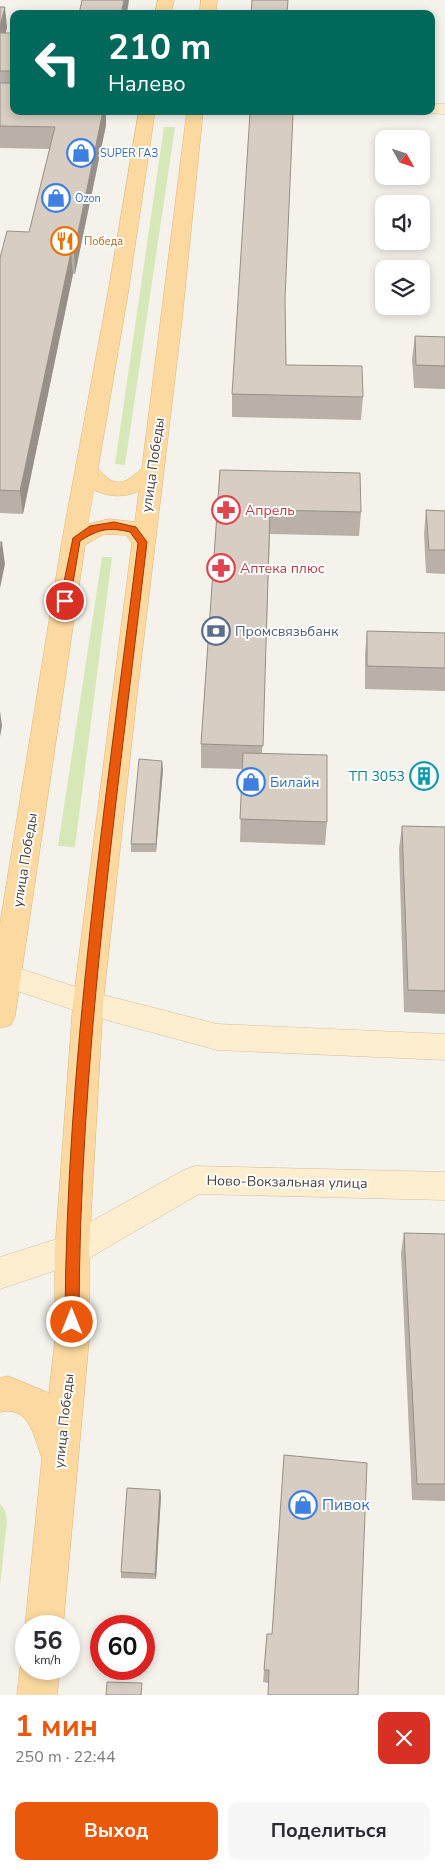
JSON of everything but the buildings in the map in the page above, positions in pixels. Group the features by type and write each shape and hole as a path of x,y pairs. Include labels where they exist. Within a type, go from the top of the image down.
{"main road":[{"name":"улица Победы","path":"0,1016 4,971 146,115"},
{"name":"улица Победы","path":"45,1615 72,1340 72,1250 88,1003 142,542 172,319 195,115"},
{"path":"88,470 95,482 105,487 120,490 133,488 144,480 152,470"},
{"path":"76,540 93,528 114,525 133,529 142,542"},
{"path":"4,971 88,1003 217,1037 445,1047"},
{"name":"Ново-Вокзальная улица","path":"0,1273 72,1250 195,1180 445,1186"},
{"path":"0,1395 8,1393 35,1403 51,1426 60,1461"},
{"path":"37,1695 39,1680"}],"green space":[{"path":"164,127 175,127 125,465 115,464"},
{"path":"102,557 112,557 75,847 58,846"},
{"path":"0,1504 5,1510 7,1521 0,1586"}],"place":[{"name":"SUPER ГАЗ","path":"81,153"},
{"name":"Ozon","path":"56,198"},
{"name":"Победа","path":"65,241"},
{"name":"Апрель","path":"226,510"},
{"name":"Аптека плюс","path":"221,568"},
{"name":"Промсвязьбанк","path":"216,631"},
{"name":"ТП 3053","path":"424,776"},
{"name":"Билайн","path":"251,782"},
{"name":"Пивок","path":"303,1505"}],"route":[{"path":"65,601 74,542 93,528 114,525 133,529 142,542 88,1003 72,1250 72,1322"}]}
